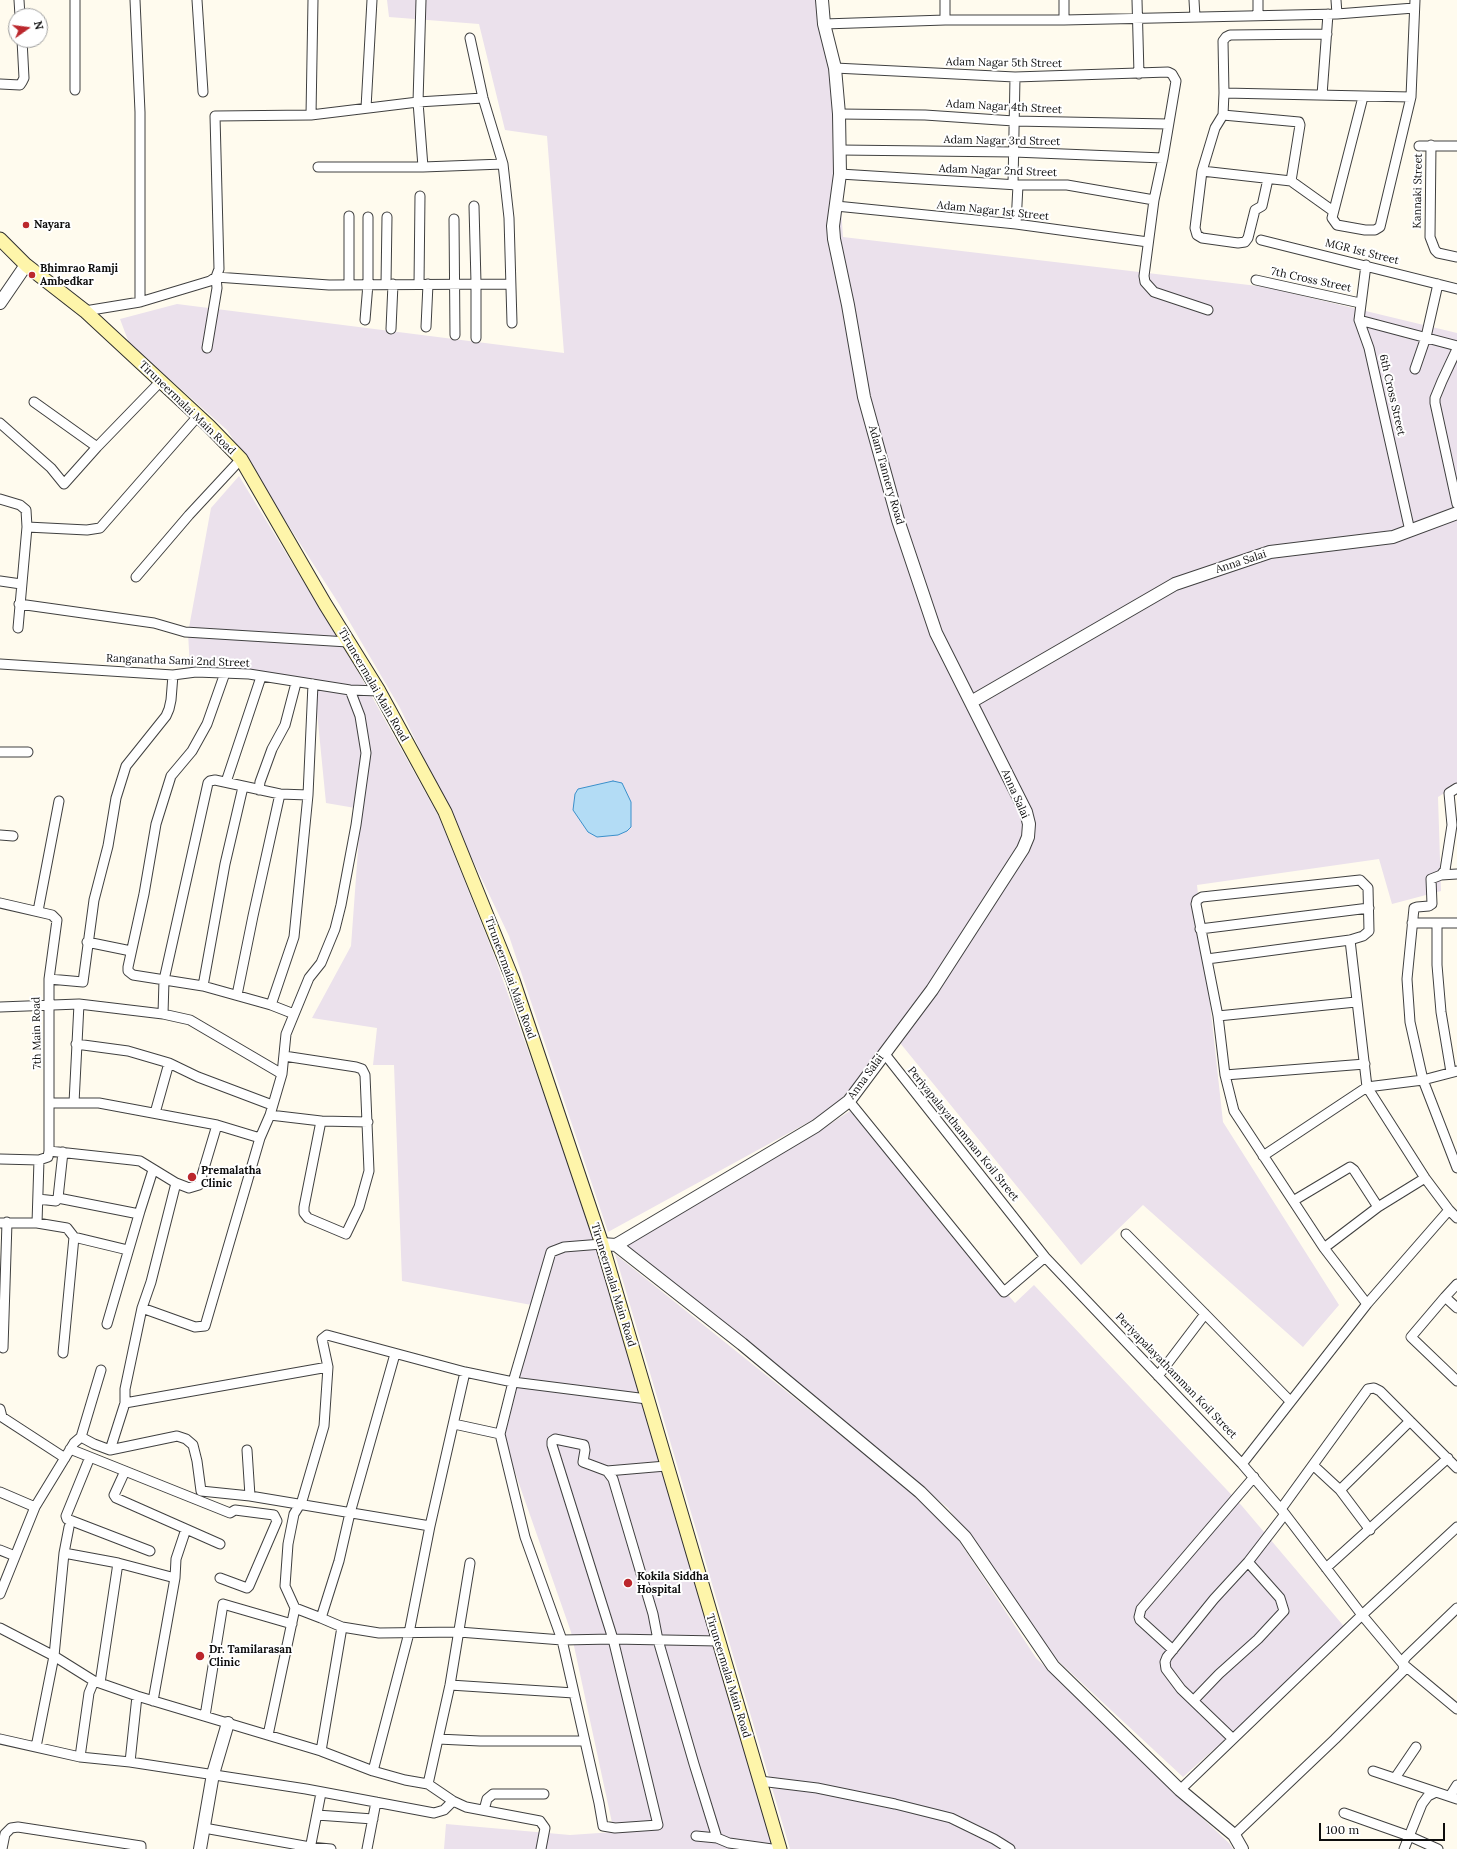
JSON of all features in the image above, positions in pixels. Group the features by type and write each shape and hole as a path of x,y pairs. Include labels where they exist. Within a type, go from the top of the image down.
{"main road":[{"name":"Tiruneermalai Main Road","path":"0,239 26,265 85,311 209,426 241,459 325,604 379,691 445,812 513,980 602,1244 647,1399 657,1428 666,1466 780,1849"}],"street":[{"path":"75,0 75,90"},
{"path":"135,0 140,112 140,302"},
{"path":"197,0 203,92"},
{"path":"311,115 313,0"},
{"path":"366,108 372,0"},
{"path":"421,0 418,102 423,167"},
{"name":"Adam Tannery Road","path":"822,0 824,24 835,68 839,114 840,174 833,226 834,239 848,305 864,397 898,520 936,633 970,702"},
{"path":"945,0 945,20"},
{"path":"1064,0 1064,20"},
{"path":"1137,0 1140,74"},
{"path":"1194,0 1195,17"},
{"path":"1258,0 1258,15"},
{"path":"1322,95 1327,34 1336,0"},
{"path":"824,24 945,20 1064,20 1332,14 1414,4 1411,97 1380,227 1375,230 1365,230 1337,225 1332,218 1363,97"},
{"path":"1268,178 1262,206 1255,210 1248,238 1245,242 1238,243 1202,238 1197,235 1195,228 1202,171 1215,128 1223,115 1223,41 1226,37 1327,34"},
{"path":"470,38 483,98 503,164 509,218 512,323"},
{"path":"0,84 20,85 22,82 24,78 22,48"},
{"name":"Adam Nagar 5th Street","path":"835,68 1015,77 1168,72 1172,74 1176,81 1168,124"},
{"path":"1015,77 1014,152 1016,224"},
{"path":"1224,93 1411,97"},
{"path":"207,348 217,288 216,277 219,269 215,116 311,115 418,102 483,98"},
{"name":"Adam Nagar 4th Street","path":"839,114 925,115 1014,121 1168,124"},
{"path":"1223,115 1299,122 1300,125 1291,181"},
{"path":"1168,124 1163,158 1154,200 1144,276 1145,282 1154,292 1208,310"},
{"name":"Kannaki Street","path":"1431,145 1430,237 1435,250 1438,253 1457,257"},
{"path":"1419,146 1457,146"},
{"name":"Adam Nagar 3rd Street","path":"840,150 1014,152 1163,158"},
{"path":"318,168 423,167 503,164"},
{"path":"1202,171 1291,181 1333,211"},
{"name":"Adam Nagar 2nd Street","path":"840,174 1016,185 1067,185 1154,200"},
{"path":"420,196 426,327"},
{"path":"474,206 476,338"},
{"name":"Adam Nagar 1st Street","path":"836,206 1016,224 1148,242"},
{"path":"349,216 349,284"},
{"path":"365,320 368,284 368,217"},
{"path":"387,217 391,329"},
{"path":"454,219 454,335"},
{"name":"MGR 1st Street","path":"1261,240 1366,265 1457,289"},
{"path":"0,303 26,265"},
{"name":"6th Cross Street","path":"1366,265 1359,320 1369,348 1410,531"},
{"path":"85,311 140,302 210,281 216,277 329,284 510,284"},
{"name":"7th Cross Street","path":"1256,280 1360,303"},
{"path":"1415,369 1426,337 1438,284"},
{"path":"1359,320 1457,346"},
{"path":"1457,349 1435,398 1457,504"},
{"path":"0,423 52,468 64,484 97,447 160,382"},
{"path":"34,402 97,447"},
{"path":"27,527 87,530 100,528 198,416"},
{"path":"136,577 189,515 241,459"},
{"path":"0,499 20,504 26,510 27,527 18,628"},
{"name":"Anna Salai","path":"616,1245 804,1134 849,1101 932,990 1023,849 1028,837 1029,824 1026,812 970,702 1175,584 1270,552 1393,537 1457,513"},
{"path":"0,582 21,584"},
{"path":"19,604 154,623 185,632 348,642"},
{"name":"Ranganatha Sami 2nd Street","path":"0,664 173,675 196,672 225,673 350,690 379,691"},
{"path":"225,673 207,724 192,751 171,776 156,824 144,894 128,971 133,975 203,986 271,1005 294,1014"},
{"path":"49,979 83,982 87,942 94,900 108,846 116,798 126,766 166,716 171,700 173,675"},
{"path":"226,782 261,677"},
{"path":"259,790 260,782 272,749 285,724 296,683"},
{"path":"271,1005 294,937 308,795 313,684"},
{"path":"142,1308 195,1328 205,1326 260,1138 270,1115 282,1074 286,1034 309,978 321,963 335,929 341,905 356,825 366,753 360,716 350,690"},
{"path":"0,752 28,752"},
{"path":"162,1014 164,980 208,783 215,780 280,794 308,795"},
{"path":"203,986 225,864 243,787"},
{"path":"1441,875 1445,870 1452,825 1449,793 1457,788"},
{"path":"237,996 280,794"},
{"path":"0,903 38,911 59,801"},
{"path":"0,835 13,836"},
{"path":"1457,874 1441,875 1431,879 1432,904 1429,906 1415,907 1407,978 1410,1022 1422,1080 1457,1168"},
{"path":"1207,959 1350,940 1368,934 1368,888 1360,880 1202,897 1196,901 1200,929 1218,1016 1225,1075 1234,1111 1324,1248 1367,1304"},
{"path":"1200,929 1369,908"},
{"name":"7th Main Road","path":"38,911 56,917 57,920 49,979 49,1151"},
{"path":"1412,923 1457,923"},
{"path":"1263,1156 1367,1087 1422,1080 1454,1072 1441,1012 1437,965 1437,923"},
{"path":"1350,940 1367,1087 1425,1178 1449,1210 1457,1218"},
{"path":"87,942 131,951"},
{"path":"1218,1016 1356,1002"},
{"path":"74,1103 79,1004"},
{"path":"0,1006 79,1004 162,1014 190,1020 282,1074"},
{"path":"76,1044 128,1051 169,1063 198,1077 272,1105"},
{"name":"Periyapalayathamman Koil Street","path":"884,1053 1045,1257 1254,1477 1283,1511 1362,1615 1403,1664 1457,1709"},
{"path":"284,1056 356,1067 362,1069 365,1075 369,1171 359,1207 346,1234 308,1218 304,1213 321,1121"},
{"path":"155,1113 169,1063"},
{"path":"1225,1075 1365,1064"},
{"path":"849,1101 1004,1292 1045,1257"},
{"path":"50,1103 99,1103 217,1125 260,1138"},
{"path":"270,1115 321,1121 368,1122"},
{"path":"0,1159 39,1160 48,1157 49,1151 140,1161 176,1183 190,1188 199,1185 217,1125"},
{"path":"58,1198 63,1152"},
{"path":"37,1223 39,1160"},
{"path":"1293,1200 1350,1168 1354,1170 1378,1207"},
{"path":"107,1324 128,1250 154,1170"},
{"path":"1324,1248 1378,1207 1425,1178"},
{"path":"110,1450 125,1403 125,1389 142,1308 151,1282 176,1183"},
{"path":"38,1199 56,1201 58,1198 139,1214"},
{"path":"1242,1464 1367,1304 1449,1210"},
{"path":"3,1348 4,1223 37,1223 67,1228 74,1237 128,1250"},
{"path":"1126,1234 1290,1401"},
{"path":"63,1353 74,1237"},
{"path":"666,1466 607,1471 583,1462 586,1450 584,1445 558,1439 552,1441 613,1639 658,1825 615,1828 602,1826 599,1803 562,1640 525,1537 500,1434 513,1382 551,1252 564,1247 602,1244 616,1245 742,1344 920,1492 965,1537 1053,1666 1180,1790 1234,1835 1242,1849"},
{"path":"1457,1284 1411,1337 1457,1381"},
{"path":"1445,1297 1457,1308"},
{"path":"1158,1376 1205,1314"},
{"path":"268,1735 295,1608 285,1586 288,1544 294,1514 300,1505 324,1426 328,1367 322,1339 328,1335 465,1372 513,1382 647,1399"},
{"path":"321,1618 339,1561 350,1513 395,1354"},
{"path":"125,1403 328,1367"},
{"path":"0,1594 35,1507 70,1449 81,1437 101,1370"},
{"path":"373,1771 409,1633 430,1526 465,1372"},
{"path":"1233,1739 1181,1689 1166,1669 1165,1662 1214,1599 1248,1562 1313,1465 1368,1389 1374,1388 1380,1391 1457,1468"},
{"path":"0,1410 2,1417 65,1458"},
{"path":"1340,1490 1410,1420"},
{"path":"454,1424 500,1434"},
{"path":"81,1437 110,1450 177,1436 186,1439 192,1445 197,1461 201,1491 250,1496 430,1526"},
{"path":"70,1449 230,1513 235,1510 274,1515 277,1521 249,1586 247,1588 220,1578"},
{"path":"247,1450 250,1496"},
{"path":"90,1457 66,1516 67,1519 150,1551"},
{"path":"1326,1568 1370,1530 1448,1458"},
{"path":"1313,1465 1340,1490 1370,1530"},
{"path":"125,1471 114,1495 116,1498 220,1544"},
{"path":"607,1471 613,1480 653,1614 658,1640 696,1772 717,1838"},
{"path":"1173,1650 1140,1620 1139,1617 1141,1610 1254,1477"},
{"path":"0,1492 35,1507"},
{"path":"36,1747 54,1656 64,1553 69,1527"},
{"path":"1180,1790 1362,1615 1457,1527"},
{"path":"153,1701 175,1578 176,1559 186,1529"},
{"path":"0,1550 16,1556"},
{"path":"64,1553 118,1563 175,1578"},
{"path":"1194,1700 1219,1674 1258,1639 1284,1611 1280,1598 1248,1562"},
{"path":"80,1757 89,1693 97,1682 118,1563"},
{"path":"428,1784 450,1685 470,1563"},
{"path":"205,1716 223,1604 292,1624"},
{"path":"295,1608 342,1627 379,1633 459,1632 562,1640 718,1640"},
{"path":"1234,1835 1335,1739 1403,1671 1404,1660 1411,1651 1457,1608"},
{"path":"321,1751 342,1627"},
{"path":"0,1628 54,1656 97,1682 153,1701 321,1751 373,1771 405,1780 428,1784 453,1801 466,1807 540,1821 545,1828 541,1849"},
{"path":"450,1685 574,1693"},
{"path":"130,1762 138,1696"},
{"path":"200,1849 213,1774 228,1723"},
{"path":"438,1739 480,1742 585,1741"},
{"path":"0,1740 80,1757 130,1762 213,1774 306,1789 434,1813 444,1810 453,1801"},
{"path":"1395,1778 1416,1747"},
{"path":"1373,1771 1454,1798 1457,1785"},
{"path":"760,1781 817,1788 895,1804 951,1818 994,1839 1010,1849"},
{"path":"1404,1849 1422,1804 1428,1796 1436,1792"},
{"path":"310,1848 321,1793"},
{"path":"484,1810 487,1799 493,1794 544,1794"},
{"path":"367,1849 376,1802"},
{"path":"1344,1813 1409,1836 1438,1849"},
{"path":"317,1815 373,1819"},
{"path":"2,1849 5,1834 12,1828 18,1826 142,1846 141,1849"},
{"path":"204,1828 310,1848 330,1849"},
{"path":"696,1836 717,1838 729,1843 772,1849"}],"shaded area":[{"path":"387,0 827,0 843,237 1266,287 1457,333 1457,785 1438,797 1441,891 1392,904 1379,859 1197,885 1223,1122 1339,1305 1303,1347 1143,1205 1081,1265 896,1038 841,1099 818,1117 608,1232 509,936 400,708 339,604 227,430 129,343 120,319 177,304 564,353 547,136 505,130 479,24 389,17"},
{"path":"239,476 356,668 439,817 494,955 602,1258 773,1849 444,1849 446,1824 570,1835 614,1832 571,1632 503,1438 537,1306 402,1281 394,1065 373,1065 377,1028 312,1018 351,946 361,809 326,803 314,682 190,668 188,633 211,508"},
{"path":"850,1111 1015,1303 1034,1285 1242,1506 1347,1630 1183,1777 1055,1658 948,1508 626,1245 815,1134"},
{"path":"615,1254 903,1485 952,1530 1036,1658 1229,1843 1233,1849 790,1849"}],"water":[{"path":"613,781 622,783 631,802 631,827 627,831 618,835 597,837 588,832 573,810 575,794 578,789"}],"place":[{"name":"Nayara","path":"26,225"},
{"name":"Bhimrao Ramji Ambedkar","path":"32,275"},
{"name":"Premalatha Clinic","path":"192,1177"},
{"name":"Kokila Siddha Hospital","path":"628,1583"},
{"name":"Dr. Tamilarasan Clinic","path":"200,1656"}]}
